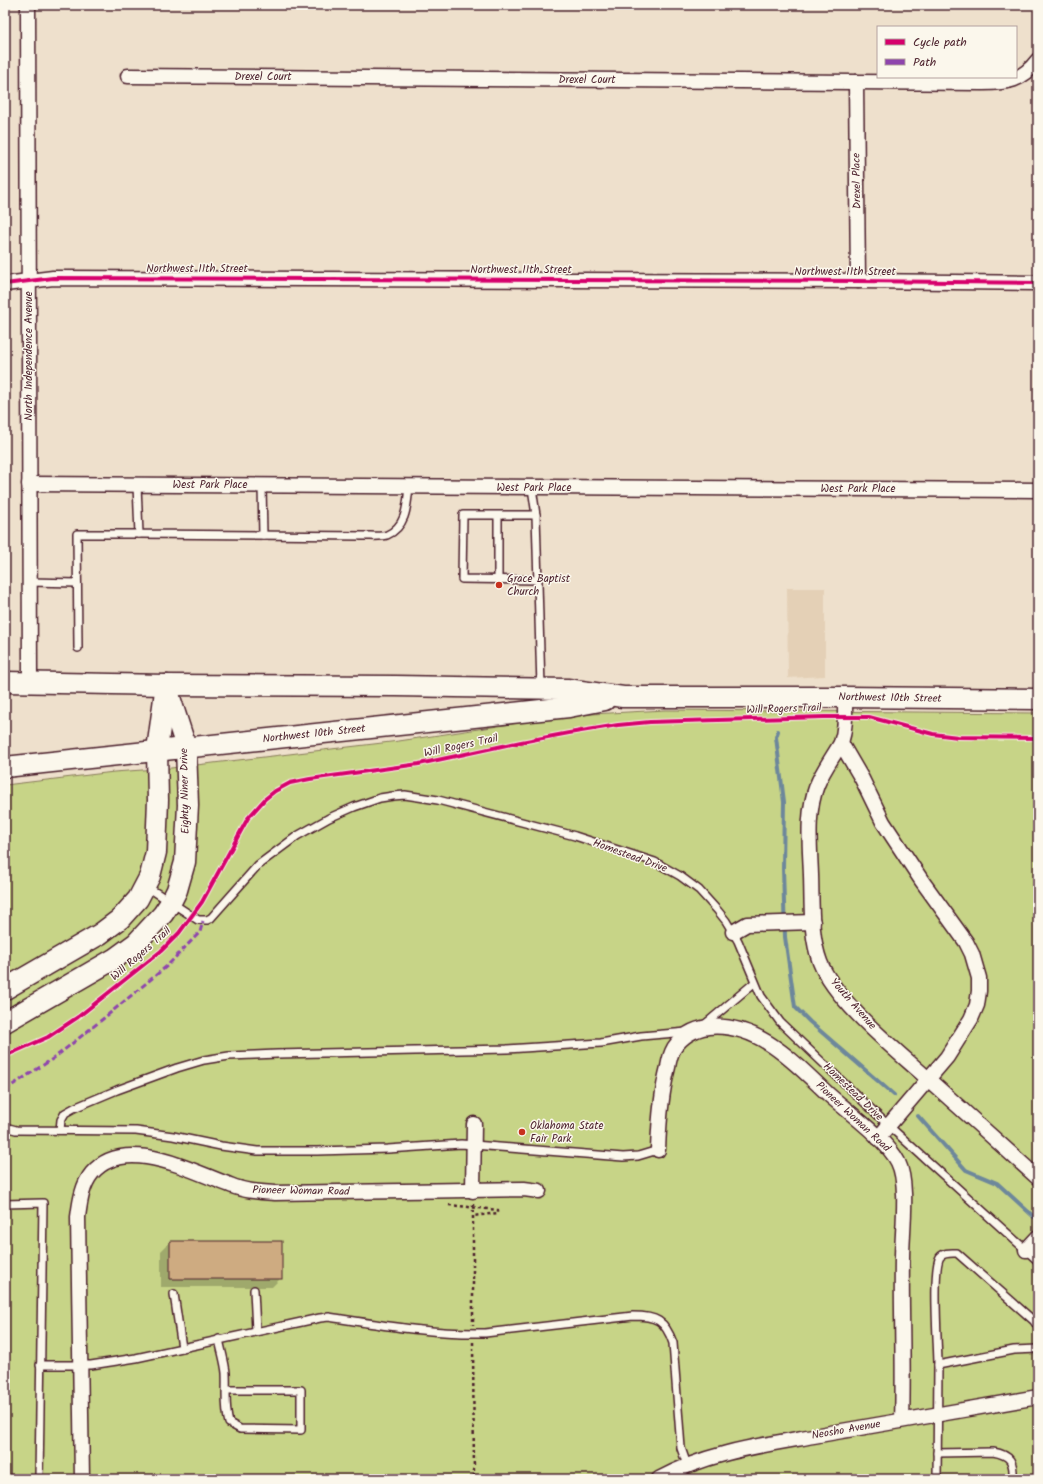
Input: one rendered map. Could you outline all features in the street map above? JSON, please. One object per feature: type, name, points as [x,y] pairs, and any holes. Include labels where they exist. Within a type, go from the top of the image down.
[{"type":"main road","name":"Northwest 10th Street","points":[[5,682],[567,689],[623,697],[1038,699]]},
{"type":"main road","name":"Eighty Niner Drive","points":[[5,1022],[114,959],[136,943],[150,929],[171,902],[177,890],[185,862],[188,805],[186,747],[166,685]]},
{"type":"main road","points":[[5,989],[100,934],[120,919],[138,900],[150,876],[156,852],[158,800],[157,750],[166,685]]},
{"type":"main road","name":"Northwest 10th Street","points":[[5,767],[569,707],[623,697]]},
{"type":"street","name":"North Independence Avenue","points":[[28,5],[30,683]]},
{"type":"street","name":"Drexel Court","points":[[128,76],[999,83],[1018,78],[1026,73],[1038,60]]},
{"type":"street","name":"Drexel Place","points":[[856,82],[858,280]]},
{"type":"street","name":"Northwest 11th Street","points":[[5,284],[53,278],[858,280],[1038,283]]},
{"type":"street","name":"West Park Place","points":[[29,484],[1038,490]]},
{"type":"street","name":"Youth Avenue","points":[[845,697],[845,728],[841,743],[818,784],[810,813],[813,922],[820,962],[836,989],[889,1044],[1038,1178]]},
{"type":"street","points":[[841,743],[862,779],[884,822],[922,881],[966,942],[977,966],[979,978],[977,1005],[971,1019],[947,1057],[929,1080],[878,1138]]},
{"type":"street","points":[[733,932],[743,925],[813,922]]},
{"type":"street","name":"Pioneer Woman Road","points":[[695,1030],[720,1026],[730,1027],[747,1032],[772,1045],[806,1073],[878,1138],[898,1161],[904,1187],[902,1258],[902,1420]]},
{"type":"street","points":[[658,1150],[662,1094],[673,1049],[683,1038],[695,1030]]},
{"type":"street","points":[[473,1191],[474,1124]]},
{"type":"street","name":"Pioneer Woman Road","points":[[82,1479],[78,1238],[80,1202],[92,1174],[99,1167],[108,1162],[126,1157],[149,1158],[188,1168],[230,1186],[257,1192],[473,1191],[524,1189],[539,1192]]},
{"type":"street","points":[[1026,1250],[1038,1237]]},
{"type":"street","name":"Neosho Avenue","points":[[659,1479],[687,1465],[722,1454],[902,1420],[1038,1397]]},
{"type":"lane","points":[[137,485],[138,534]]},
{"type":"lane","points":[[262,486],[263,535]]},
{"type":"lane","points":[[78,648],[77,534],[387,535],[403,520],[407,507],[409,486]]},
{"type":"lane","points":[[532,488],[536,515],[541,689]]},
{"type":"lane","points":[[536,515],[463,515],[462,579],[538,580]]},
{"type":"lane","points":[[498,516],[498,580]]},
{"type":"lane","points":[[30,582],[77,583]]},
{"type":"lane","name":"Homestead Drive","points":[[145,886],[198,920],[207,920],[219,909],[258,865],[297,836],[329,818],[362,804],[380,798],[405,795],[438,800],[575,836],[654,862],[680,876],[699,890],[718,911],[733,932],[754,983],[761,996],[780,1022],[889,1126],[1038,1261]]},
{"type":"lane","points":[[60,1130],[61,1120],[66,1113],[74,1108],[117,1090],[177,1068],[204,1060],[229,1056],[277,1054],[514,1049],[594,1044],[641,1036],[695,1030],[754,983]]},
{"type":"lane","points":[[5,1127],[16,1130],[136,1131],[257,1151],[388,1149],[473,1144],[528,1150],[623,1156],[638,1156],[658,1150]]},
{"type":"lane","points":[[5,1204],[43,1203],[39,1479]]},
{"type":"lane","points":[[937,1479],[938,1364],[936,1266],[940,1256],[947,1253],[957,1253],[1038,1326]]},
{"type":"lane","points":[[254,1290],[256,1331]]},
{"type":"lane","points":[[174,1294],[182,1348]]},
{"type":"lane","points":[[40,1364],[80,1365],[102,1363],[155,1354],[312,1319],[329,1318],[432,1331],[473,1334],[633,1316],[646,1316],[656,1318],[663,1323],[669,1331],[673,1343],[681,1448],[687,1465]]},
{"type":"lane","points":[[219,1339],[226,1372],[226,1390],[226,1411],[229,1423],[240,1429],[301,1430],[301,1390],[226,1390]]},
{"type":"lane","points":[[938,1364],[1014,1350],[1038,1348]]},
{"type":"lane","points":[[937,1453],[1001,1453],[1008,1456],[1011,1460],[1013,1479]]},
{"type":"path","points":[[446,1201],[446,1205],[473,1206],[498,1210],[498,1213],[473,1216]]},
{"type":"path","points":[[473,1206],[474,1479]]},
{"type":"shaded area","points":[[787,588],[825,588],[825,676],[788,678]]},
{"type":"green space","name":"Oklahoma State Fair Park","points":[[665,710],[1038,713],[1038,1479],[5,1479],[5,785],[114,772],[171,768],[399,741],[558,717]]},
{"type":"building","points":[[170,1241],[282,1241],[282,1279],[170,1279]]},
{"type":"waterway","points":[[778,731],[776,737],[784,802],[783,868],[785,937],[795,1007],[810,1022],[894,1095]]},
{"type":"waterway","points":[[918,1116],[966,1170],[997,1183],[1034,1217]]},
{"type":"marked path","points":[[5,1090],[54,1058],[167,966],[200,932],[203,921]]},
{"type":"cycle path","points":[[5,284],[53,278],[1038,283]]},
{"type":"cycle path","name":"Will Rogers Trail","points":[[5,1056],[48,1037],[78,1017],[161,951],[179,933],[202,902],[248,818],[265,799],[275,791],[290,783],[419,764],[569,733],[618,725],[650,722],[869,717],[933,734],[958,737],[1038,738]]},
{"type":"place","name":"Grace Baptist Church","points":[[499,585]]},
{"type":"place","name":"Oklahoma State Fair Park","points":[[522,1132]]}]
